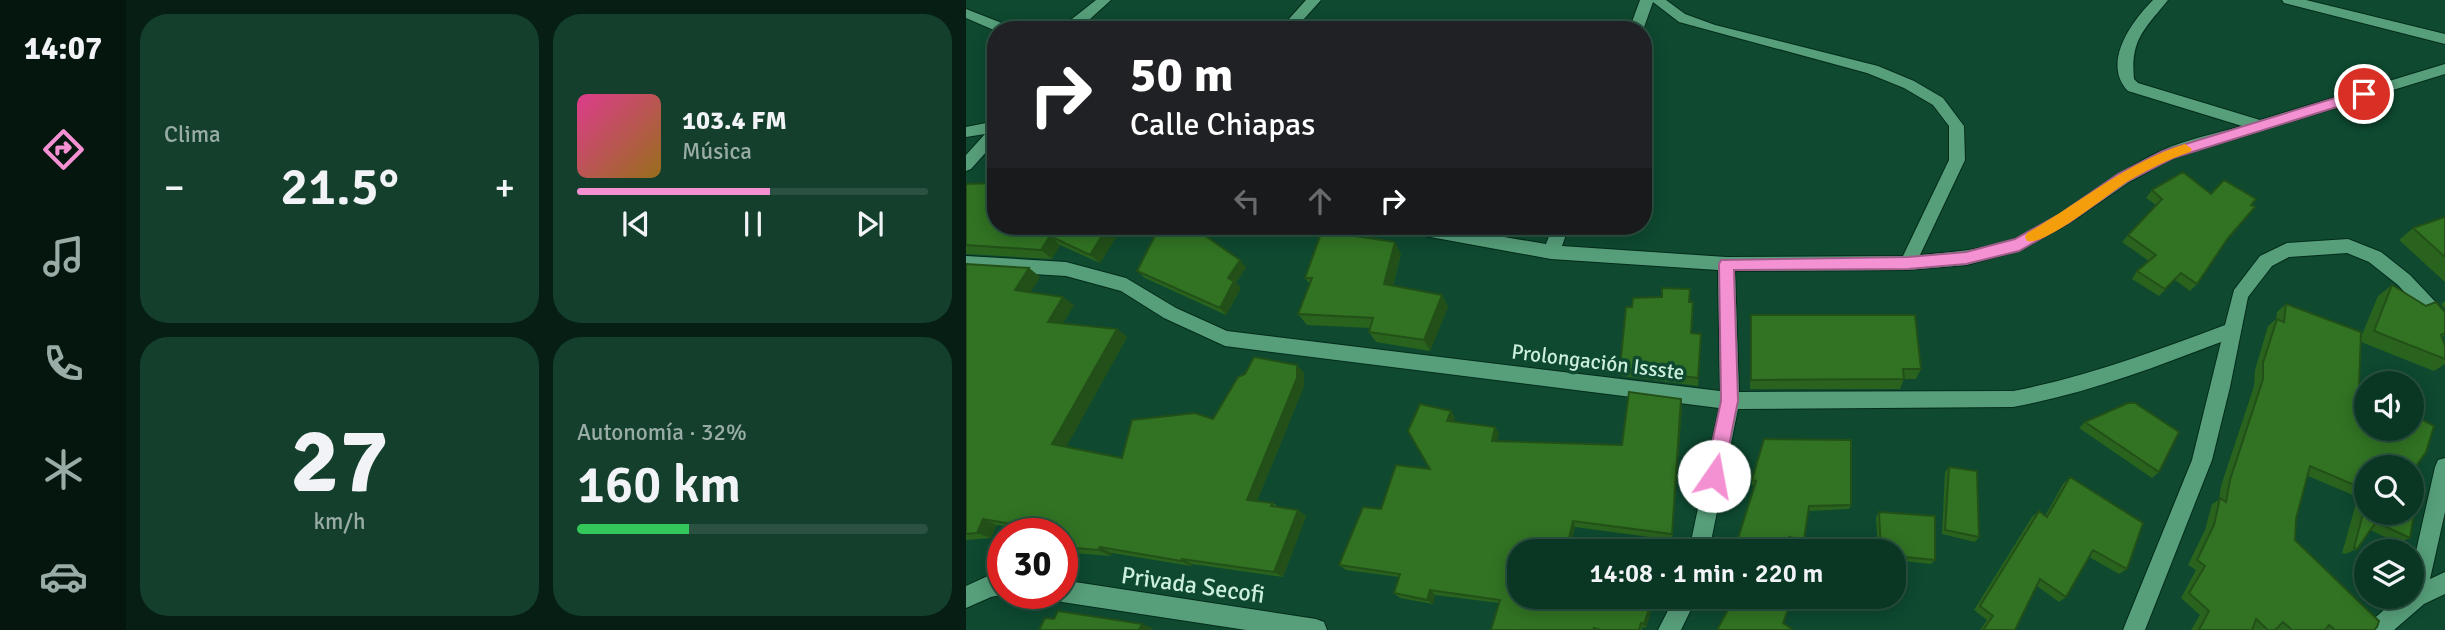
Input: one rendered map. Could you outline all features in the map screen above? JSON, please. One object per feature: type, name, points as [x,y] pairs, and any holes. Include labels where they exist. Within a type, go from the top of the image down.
[{"type":"street","points":[[1078,21],[1104,0]]},
{"type":"street","points":[[1294,21],[1314,0]]},
{"type":"street","points":[[1639,21],[1647,0]]},
{"type":"street","points":[[1658,0],[1681,18],[1723,32],[1796,46],[1873,70],[1917,88],[1941,105],[1955,122],[1959,141],[1957,160],[1908,263]]},
{"type":"street","points":[[2161,0],[2130,35],[2127,44],[2127,81],[2133,87],[2257,125]]},
{"type":"street","points":[[2289,0],[2445,39]]},
{"type":"street","points":[[966,13],[987,22]]},
{"type":"street","points":[[1454,235],[1551,252],[1726,264],[1908,263],[1966,258],[2019,244],[2065,218],[2123,178],[2168,154],[2445,69]]},
{"type":"street","points":[[966,132],[987,130]]},
{"type":"street","points":[[966,165],[987,140]]},
{"type":"street","points":[[1551,252],[1558,235]]},
{"type":"street","points":[[2134,630],[2202,460],[2221,387],[2240,295],[2266,261],[2287,250],[2348,246],[2375,257],[2404,279],[2445,324]]},
{"type":"street","name":"Prolongación Issste","points":[[966,263],[1066,269],[1126,285],[1170,313],[1225,338],[1730,401],[2013,399],[2050,392],[2133,369],[2231,330]]},
{"type":"street","points":[[1701,539],[1730,401],[1726,264]]},
{"type":"street","points":[[2424,564],[2445,467]]},
{"type":"street","points":[[2424,593],[2445,583]]},
{"type":"street","points":[[966,597],[987,587]]},
{"type":"street","name":"Privada Secofi","points":[[1078,593],[1316,630]]},
{"type":"street","points":[[1669,630],[1680,609]]},
{"type":"street","points":[[2378,630],[2402,609]]},
{"type":"building","points":[[2183,172],[2211,194],[2224,180],[2256,199],[2251,205],[2255,207],[2228,238],[2197,284],[2181,273],[2165,289],[2137,271],[2156,255],[2128,235],[2162,199],[2152,190]]},
{"type":"building","points":[[987,183],[987,235],[1102,235],[1090,255],[1050,236],[1041,250],[966,245],[966,184]]},
{"type":"building","points":[[2445,217],[2445,257],[2413,228]]},
{"type":"building","points":[[1155,235],[1204,235],[1240,260],[1228,278],[1234,281],[1220,308],[1137,271]]},
{"type":"building","points":[[1321,235],[1349,235],[1395,242],[1384,284],[1442,295],[1424,340],[1369,332],[1373,318],[1298,314],[1312,278],[1305,278]]},
{"type":"building","points":[[966,264],[1029,268],[1015,290],[1063,297],[1048,322],[1117,329],[1052,444],[1122,458],[1132,420],[1195,413],[1213,419],[1238,377],[1245,374],[1254,357],[1297,365],[1297,378],[1247,500],[1298,510],[1274,572],[1182,559],[1181,561],[1100,547],[1098,550],[1078,548],[1078,518],[987,518],[983,519],[977,533],[966,534]]},
{"type":"building","points":[[2392,285],[2426,306],[2436,302],[2445,312],[2445,333],[2441,335],[2445,346],[2445,359],[2374,331]]},
{"type":"building","points":[[1662,288],[1690,289],[1689,302],[1693,302],[1691,333],[1701,334],[1698,378],[1620,368],[1626,307],[1632,307],[1633,298],[1662,297]]},
{"type":"building","points":[[2286,304],[2361,332],[2360,371],[2354,371],[2354,441],[2424,441],[2424,421],[2434,426],[2424,455],[2354,455],[2354,485],[2310,466],[2296,519],[2295,540],[2354,597],[2354,609],[2367,609],[2379,621],[2374,630],[2335,630],[2329,625],[2325,630],[2292,630],[2283,622],[2275,630],[2268,630],[2256,619],[2252,630],[2199,630],[2209,611],[2189,593],[2205,566],[2197,560],[2214,525],[2220,498],[2226,502],[2230,480],[2263,379],[2263,363],[2277,319],[2284,322]]},
{"type":"building","points":[[1751,315],[1915,315],[1921,369],[1903,369],[1904,379],[1751,380]]},
{"type":"building","points":[[1629,392],[1681,399],[1672,534],[1573,521],[1569,539],[1507,539],[1507,609],[1649,609],[1639,630],[1491,630],[1500,600],[1430,590],[1427,600],[1394,593],[1400,574],[1339,565],[1363,507],[1381,509],[1396,465],[1430,469],[1408,431],[1420,404],[1451,411],[1447,421],[1495,427],[1492,441],[1622,445]]},
{"type":"building","points":[[2128,403],[2135,403],[2179,432],[2159,472],[2085,422]]},
{"type":"building","points":[[1764,439],[1851,440],[1851,505],[1809,506],[1804,539],[1738,539],[1756,481],[1752,480]]},
{"type":"building","points":[[1949,467],[1977,471],[1979,537],[1945,530]]},
{"type":"building","points":[[2070,477],[2143,523],[2127,569],[2093,550],[2066,597],[2040,579],[2015,630],[1983,630],[1993,616],[1980,606],[2039,511],[2047,517]]},
{"type":"building","points":[[1879,512],[1935,516],[1935,560],[1906,557],[1906,539],[1880,539]]},
{"type":"building","points":[[2360,525],[2374,525],[2364,539],[2356,539]]},
{"type":"building","points":[[2382,525],[2412,525],[2410,538]]},
{"type":"building","points":[[1728,609],[1788,609],[1783,623],[1792,629],[1792,630],[1717,630]]},
{"type":"building","points":[[1058,611],[1142,624],[1139,630],[1039,630],[1045,618],[1054,619]]},
{"type":"slow traffic","points":[[2032,237],[2123,178],[2168,154],[2185,149]]},
{"type":"route","points":[[1714,476],[1730,401],[1726,264],[1908,263],[1966,258],[2019,244],[2065,218],[2123,178],[2168,154],[2364,94]]}]
